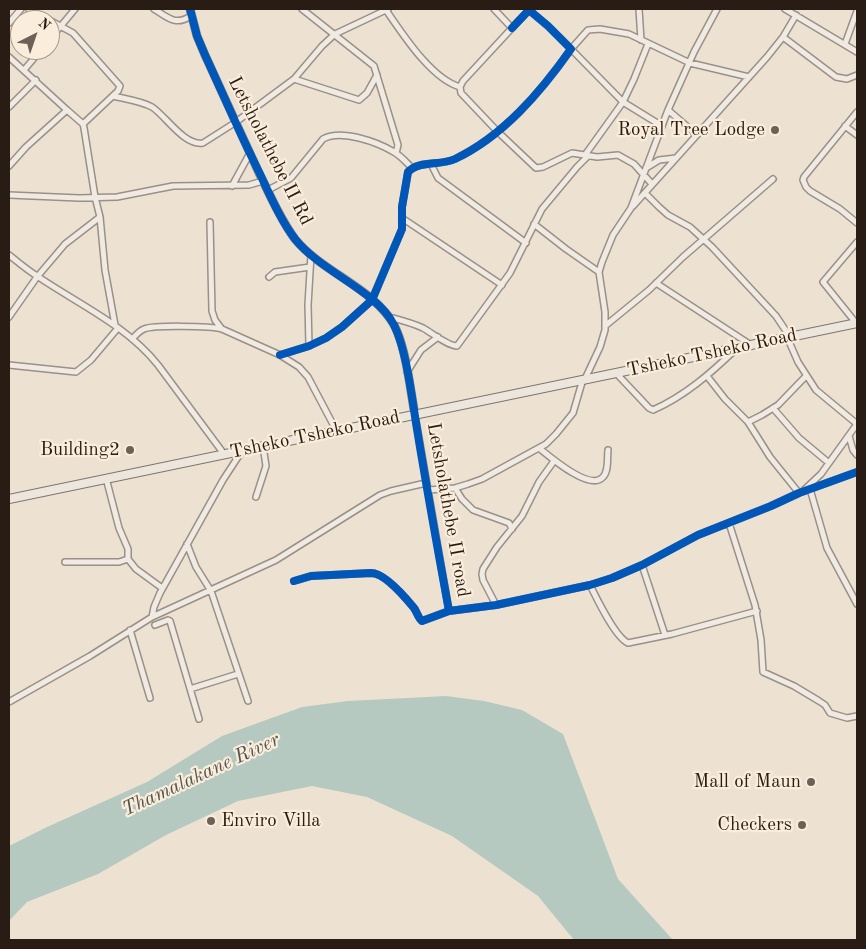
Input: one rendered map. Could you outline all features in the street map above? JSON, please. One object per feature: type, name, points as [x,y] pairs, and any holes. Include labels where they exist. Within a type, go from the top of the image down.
[{"type":"highway","name":"Tsheko Tsheko Road","points":[[9,499],[857,323]]},
{"type":"street","points":[[9,23],[21,9]]},
{"type":"street","points":[[29,9],[77,37],[120,86],[120,90],[83,124]]},
{"type":"street","points":[[61,26],[75,9]]},
{"type":"street","points":[[154,9],[176,22],[191,16]]},
{"type":"street","name":"Letsholathebe II Rd","points":[[190,9],[205,56],[263,181],[288,229],[311,255],[372,300],[393,324],[402,345],[414,415]]},
{"type":"street","points":[[302,9],[372,64],[398,145],[396,153]]},
{"type":"street","points":[[113,96],[153,108],[172,127],[199,144],[214,138],[294,79],[322,46],[335,34],[387,9],[421,58],[450,83],[460,87]]},
{"type":"street","points":[[494,9],[512,28]]},
{"type":"street","points":[[652,184],[644,171],[622,156],[597,158],[572,153],[543,168],[536,168],[497,132],[461,93],[460,87],[463,81],[529,9],[623,102],[662,126]]},
{"type":"street","points":[[639,9],[641,40]]},
{"type":"street","points":[[632,208],[668,110],[717,9]]},
{"type":"street","points":[[785,9],[857,52]]},
{"type":"street","points":[[845,44],[857,11]]},
{"type":"street","points":[[428,490],[455,488],[482,479],[539,448],[551,439],[568,421],[576,406],[584,379],[600,347],[605,326],[605,312],[599,272],[613,235],[652,184],[783,37],[796,15]]},
{"type":"street","points":[[280,354],[309,346],[336,332],[372,300],[400,234],[408,172],[412,168],[442,164],[454,159],[497,132],[522,110],[585,32],[592,29],[629,34],[690,63],[749,77]]},
{"type":"street","points":[[783,37],[836,77],[846,79],[857,75]]},
{"type":"street","points":[[388,317],[415,325],[451,346],[457,346],[510,273],[542,209],[587,156],[623,102],[648,44]]},
{"type":"street","points":[[9,57],[83,124],[100,217],[105,270],[116,326],[91,360],[76,372],[9,365]]},
{"type":"street","points":[[24,70],[32,60]]},
{"type":"street","points":[[294,79],[359,100],[367,93],[377,75]]},
{"type":"street","points":[[9,107],[36,80]]},
{"type":"street","points":[[9,166],[26,147],[67,110]]},
{"type":"street","points":[[668,110],[697,134]]},
{"type":"street","points":[[857,112],[804,176],[803,180],[810,191],[840,209],[857,223]]},
{"type":"street","points":[[845,126],[857,135]]},
{"type":"street","points":[[268,190],[291,178],[324,139],[329,136],[358,137],[379,144],[396,153],[412,168]]},
{"type":"street","points":[[232,186],[250,153]]},
{"type":"street","points":[[644,171],[659,160],[676,158]]},
{"type":"street","points":[[431,164],[438,178],[526,243]]},
{"type":"street","points":[[605,326],[773,179]]},
{"type":"street","points":[[9,195],[122,196],[173,186],[232,186],[263,181]]},
{"type":"street","points":[[645,193],[668,214],[690,227],[704,239],[776,316],[789,337],[806,376],[822,396],[857,424],[814,481],[800,493]]},
{"type":"street","points":[[10,315],[37,276],[64,244],[100,217]]},
{"type":"street","points":[[402,218],[502,284]]},
{"type":"street","points":[[210,222],[212,311],[215,320],[222,329]]},
{"type":"street","points":[[534,224],[599,272]]},
{"type":"street","points":[[857,242],[823,282],[857,323]]},
{"type":"street","points":[[309,346],[308,305],[311,255]]},
{"type":"street","points":[[9,256],[116,326],[132,339],[153,359],[224,454]]},
{"type":"street","points":[[269,276],[275,272],[310,266]]},
{"type":"street","points":[[656,283],[751,345]]},
{"type":"street","points":[[132,339],[142,330],[152,328],[212,327],[222,329],[280,354],[299,366],[308,377],[336,430]]},
{"type":"street","points":[[407,372],[422,350],[438,337]]},
{"type":"street","points":[[616,373],[651,410],[682,394],[707,376],[738,347]]},
{"type":"street","points":[[707,376],[725,399],[748,422],[770,457],[800,493]]},
{"type":"street","points":[[748,422],[782,401],[806,376]]},
{"type":"street","points":[[773,408],[799,438],[829,462]]},
{"type":"street","name":"Letsholathebe II road","points":[[414,415],[448,612]]},
{"type":"street","points":[[849,436],[857,456]]},
{"type":"street","points":[[256,498],[266,466],[263,446]]},
{"type":"street","points":[[539,448],[566,470],[588,479],[599,480],[605,474],[608,450]]},
{"type":"street","points":[[152,618],[156,601],[162,588],[234,462],[246,450]]},
{"type":"street","points":[[496,605],[482,574],[491,555],[522,516],[539,482],[554,460]]},
{"type":"street","points":[[294,581],[310,576],[375,573],[383,576],[415,609],[421,621],[448,612],[496,605],[590,585],[612,578],[642,565],[698,535],[810,489],[857,472]]},
{"type":"street","points":[[106,478],[119,528],[128,549],[128,559],[136,569],[162,588]]},
{"type":"street","points":[[9,702],[152,618],[276,560],[380,495],[426,483]]},
{"type":"street","points":[[455,488],[462,499],[473,510],[510,524],[512,529]]},
{"type":"street","points":[[810,489],[827,548],[857,604]]},
{"type":"street","points":[[729,523],[757,611],[763,672],[794,686],[819,701],[825,705],[830,713],[847,718],[857,716]]},
{"type":"street","points":[[187,544],[196,566],[211,590],[248,701]]},
{"type":"street","points":[[65,562],[119,562],[128,559]]},
{"type":"street","points":[[642,565],[665,636]]},
{"type":"street","points":[[590,585],[605,615],[626,642],[631,643],[665,636],[757,611]]},
{"type":"street","points":[[155,625],[170,621],[199,719]]},
{"type":"street","points":[[130,630],[150,698]]},
{"type":"street","points":[[190,688],[238,674]]},
{"type":"water","name":"Thamalakane River","points":[[446,696],[484,701],[522,710],[563,734],[618,879],[673,940],[574,940],[538,896],[452,836],[367,797],[312,786],[238,801],[166,835],[98,874],[27,902],[9,921],[9,846],[147,782],[222,736],[302,707],[348,701]]},
{"type":"cycle path","points":[[190,9],[197,36],[245,143],[271,198],[295,239],[306,251],[375,301],[386,313],[399,336],[408,376],[449,611]]},
{"type":"cycle path","points":[[280,355],[309,346],[326,338],[342,327],[372,300],[402,229],[402,207],[408,172],[424,164],[455,159],[505,126],[547,82],[571,49],[529,10],[512,28]]},
{"type":"cycle path","points":[[294,581],[311,576],[376,574],[388,581],[400,592],[422,621],[449,611],[496,605],[590,585],[612,578],[642,565],[698,535],[799,493],[857,472]]},
{"type":"place","name":"Royal Tree Lodge","points":[[775,130]]},
{"type":"place","name":"Building2","points":[[130,450]]},
{"type":"place","name":"Mall of Maun","points":[[811,782]]},
{"type":"place","name":"Enviro Villa","points":[[211,821]]},
{"type":"place","name":"Checkers","points":[[802,825]]}]
